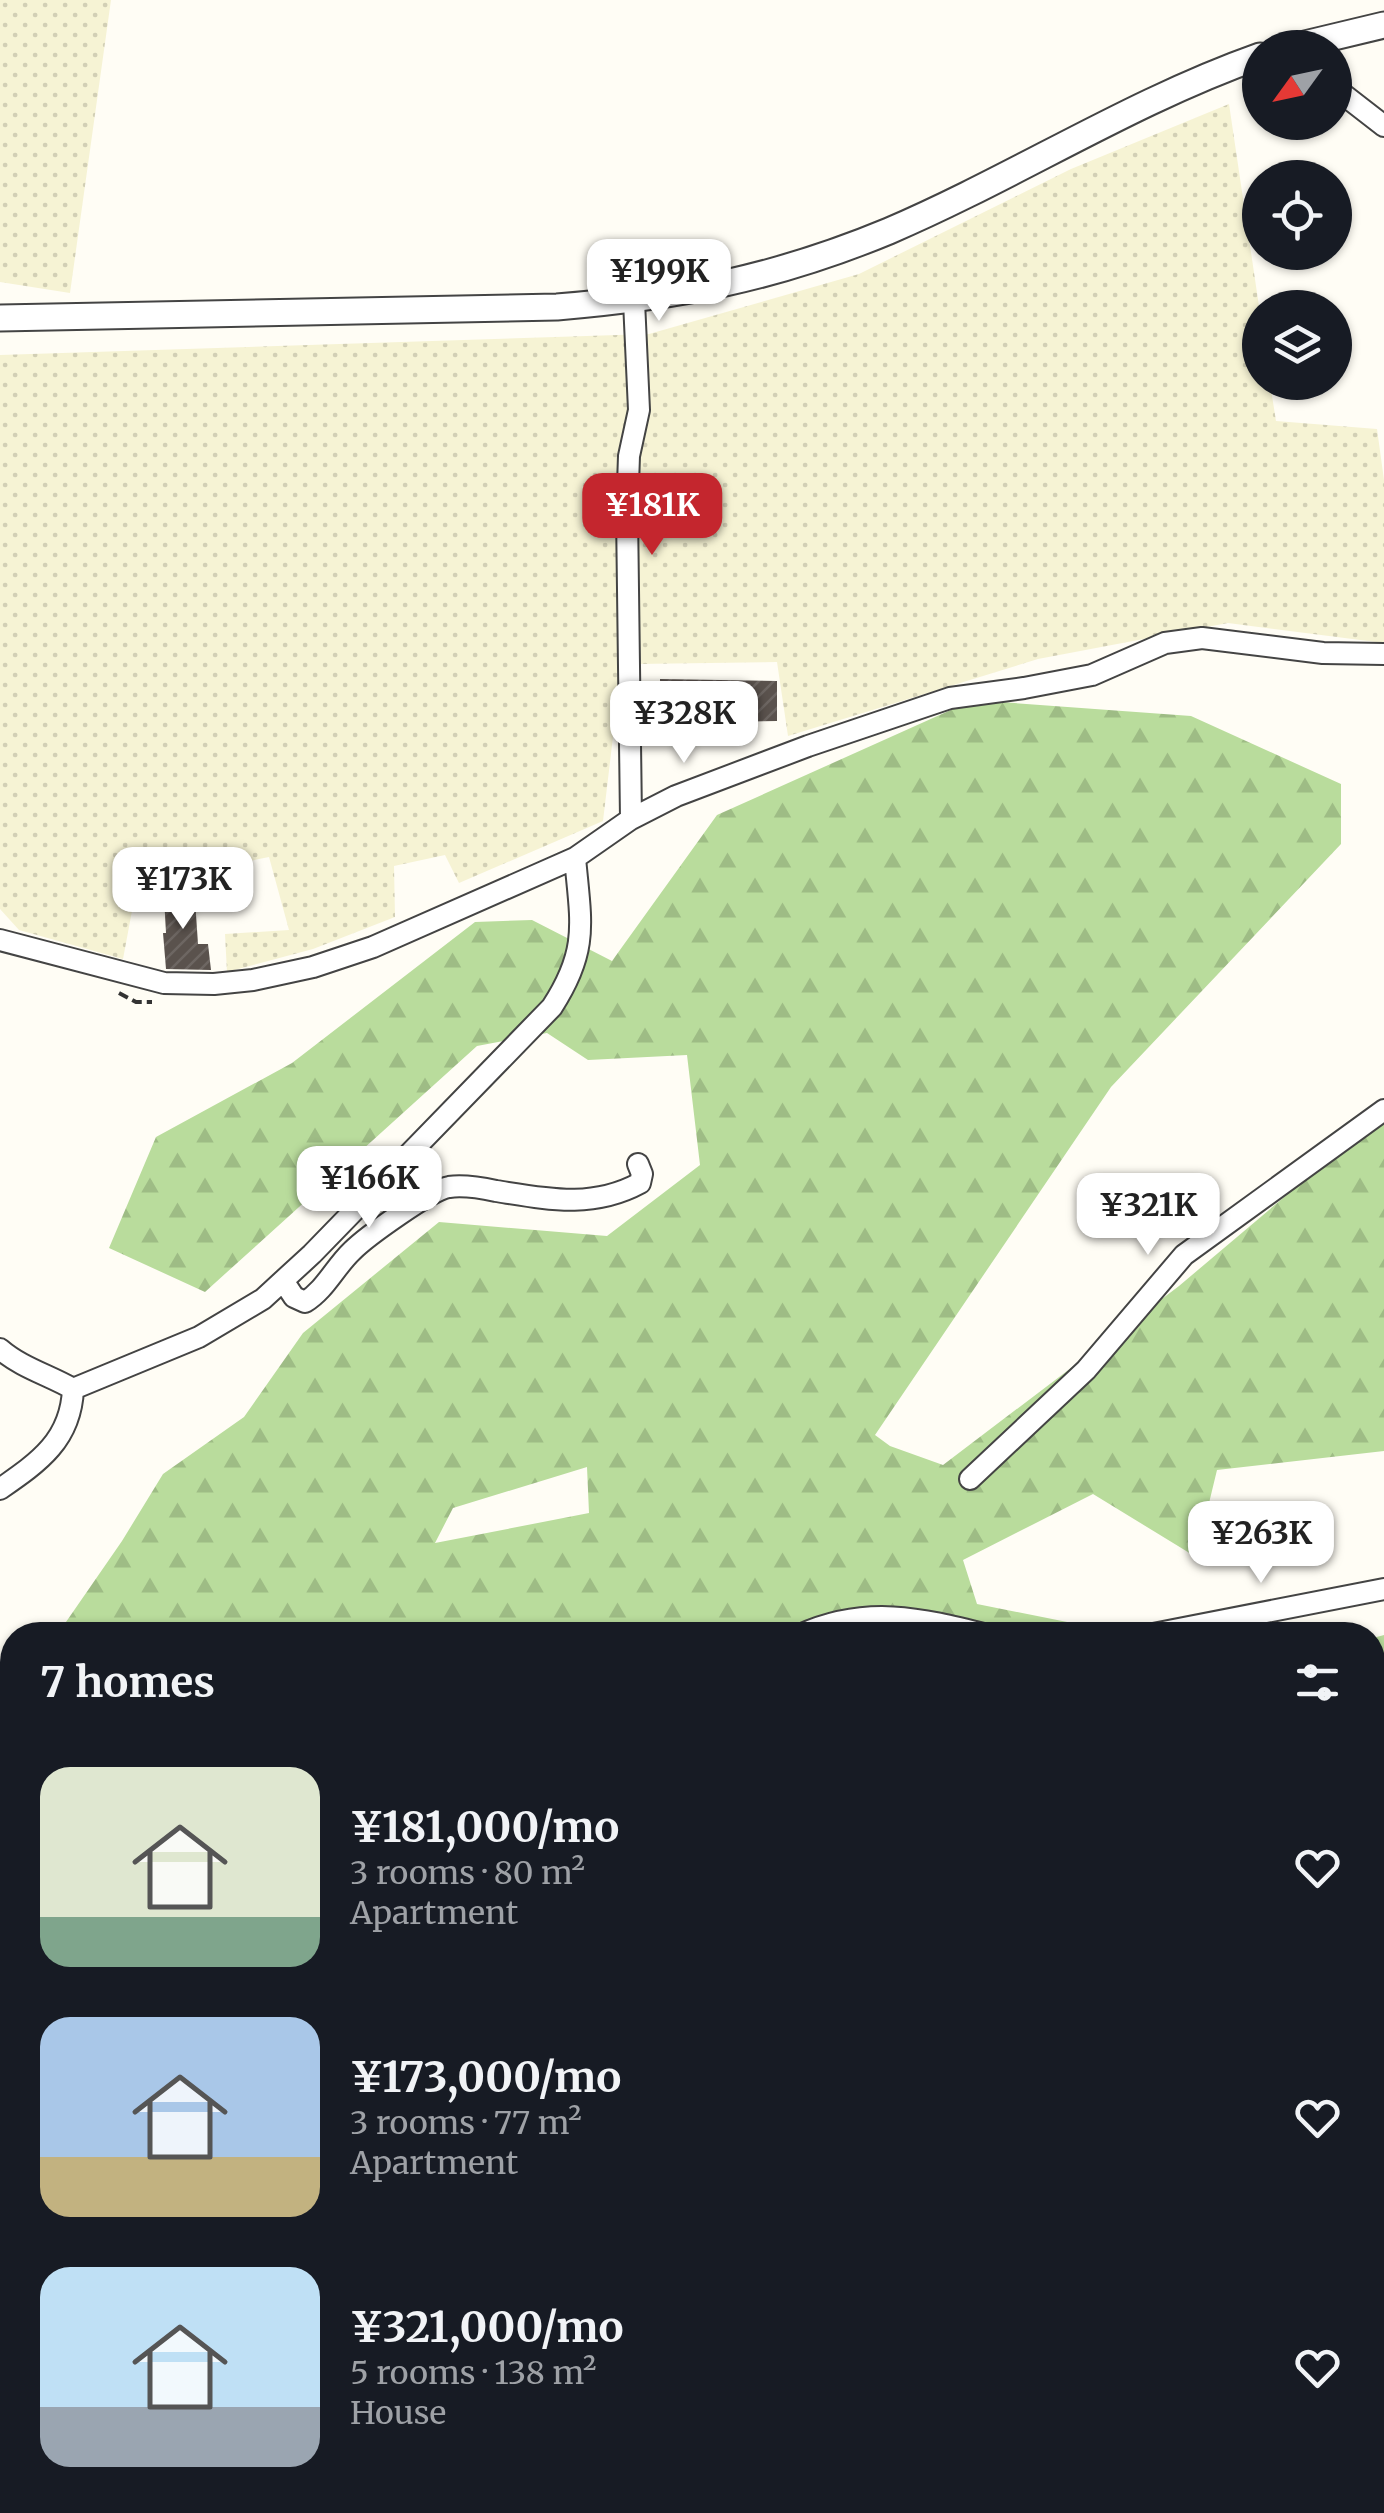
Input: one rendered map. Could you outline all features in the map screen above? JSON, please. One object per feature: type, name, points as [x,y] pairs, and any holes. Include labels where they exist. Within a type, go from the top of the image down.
[{"type":"street","points":[[1352,33],[1384,25]]},
{"type":"street","points":[[0,318],[517,308],[634,300],[734,282],[804,262],[889,230],[1161,96],[1242,63]]},
{"type":"street","points":[[1352,101],[1384,126]]},
{"type":"street","points":[[631,819],[627,513],[629,456],[639,410],[640,362],[634,300]]},
{"type":"street","points":[[0,940],[164,984],[253,980],[373,946],[575,858],[631,819],[676,796],[950,698],[1092,674],[1165,643],[1202,638],[1323,653],[1384,654]]},
{"type":"street","points":[[73,1389],[199,1338],[230,1322],[284,1282],[552,1007],[572,976],[581,942],[575,858]]},
{"type":"street","points":[[970,1479],[1086,1370],[1184,1255],[1384,1110]]},
{"type":"street","points":[[284,1282],[294,1296],[305,1302],[315,1296],[352,1250],[448,1187],[564,1202],[596,1200],[640,1183],[638,1164]]},
{"type":"street","points":[[0,1349],[17,1364],[49,1375],[73,1389]]},
{"type":"street","points":[[0,1489],[39,1462],[61,1435],[72,1412],[73,1389]]},
{"type":"street","points":[[1213,1622],[1384,1588]]},
{"type":"street","points":[[840,1622],[885,1615],[929,1622]]},
{"type":"shaded area","points":[[0,0],[111,0],[70,293],[0,282]]},
{"type":"shaded area","points":[[1229,104],[1242,192],[1242,270],[1254,270],[1257,290],[1242,290],[1242,400],[1273,400],[1276,421],[1377,429],[1384,480],[1384,643],[1228,623],[1038,659],[788,736],[777,662],[636,664],[615,720],[603,821],[459,883],[445,855],[394,866],[395,917],[313,949],[227,972],[225,934],[289,930],[269,857],[137,884],[123,959],[19,930],[0,909],[0,355],[649,334],[859,274],[1071,169]]},
{"type":"green space","points":[[973,700],[1191,716],[1341,784],[1341,844],[1111,1087],[875,1435],[890,1446],[943,1465],[1179,1286],[1366,1128],[1384,1118],[1384,1451],[1217,1470],[1196,1557],[1093,1494],[963,1560],[977,1604],[1067,1622],[66,1622],[163,1474],[244,1417],[303,1333],[439,1222],[607,1236],[700,1165],[687,1055],[588,1060],[547,1033],[477,1046],[205,1292],[109,1248],[156,1137],[292,1063],[475,922],[532,920],[612,961],[717,815]],"holes":[[[587,1467],[589,1513],[435,1543],[453,1508]]]},
{"type":"building","points":[[660,679],[777,681],[777,721],[661,723]]},
{"type":"building","points":[[194,885],[198,944],[208,944],[211,970],[166,969],[163,933],[167,887]]}]
